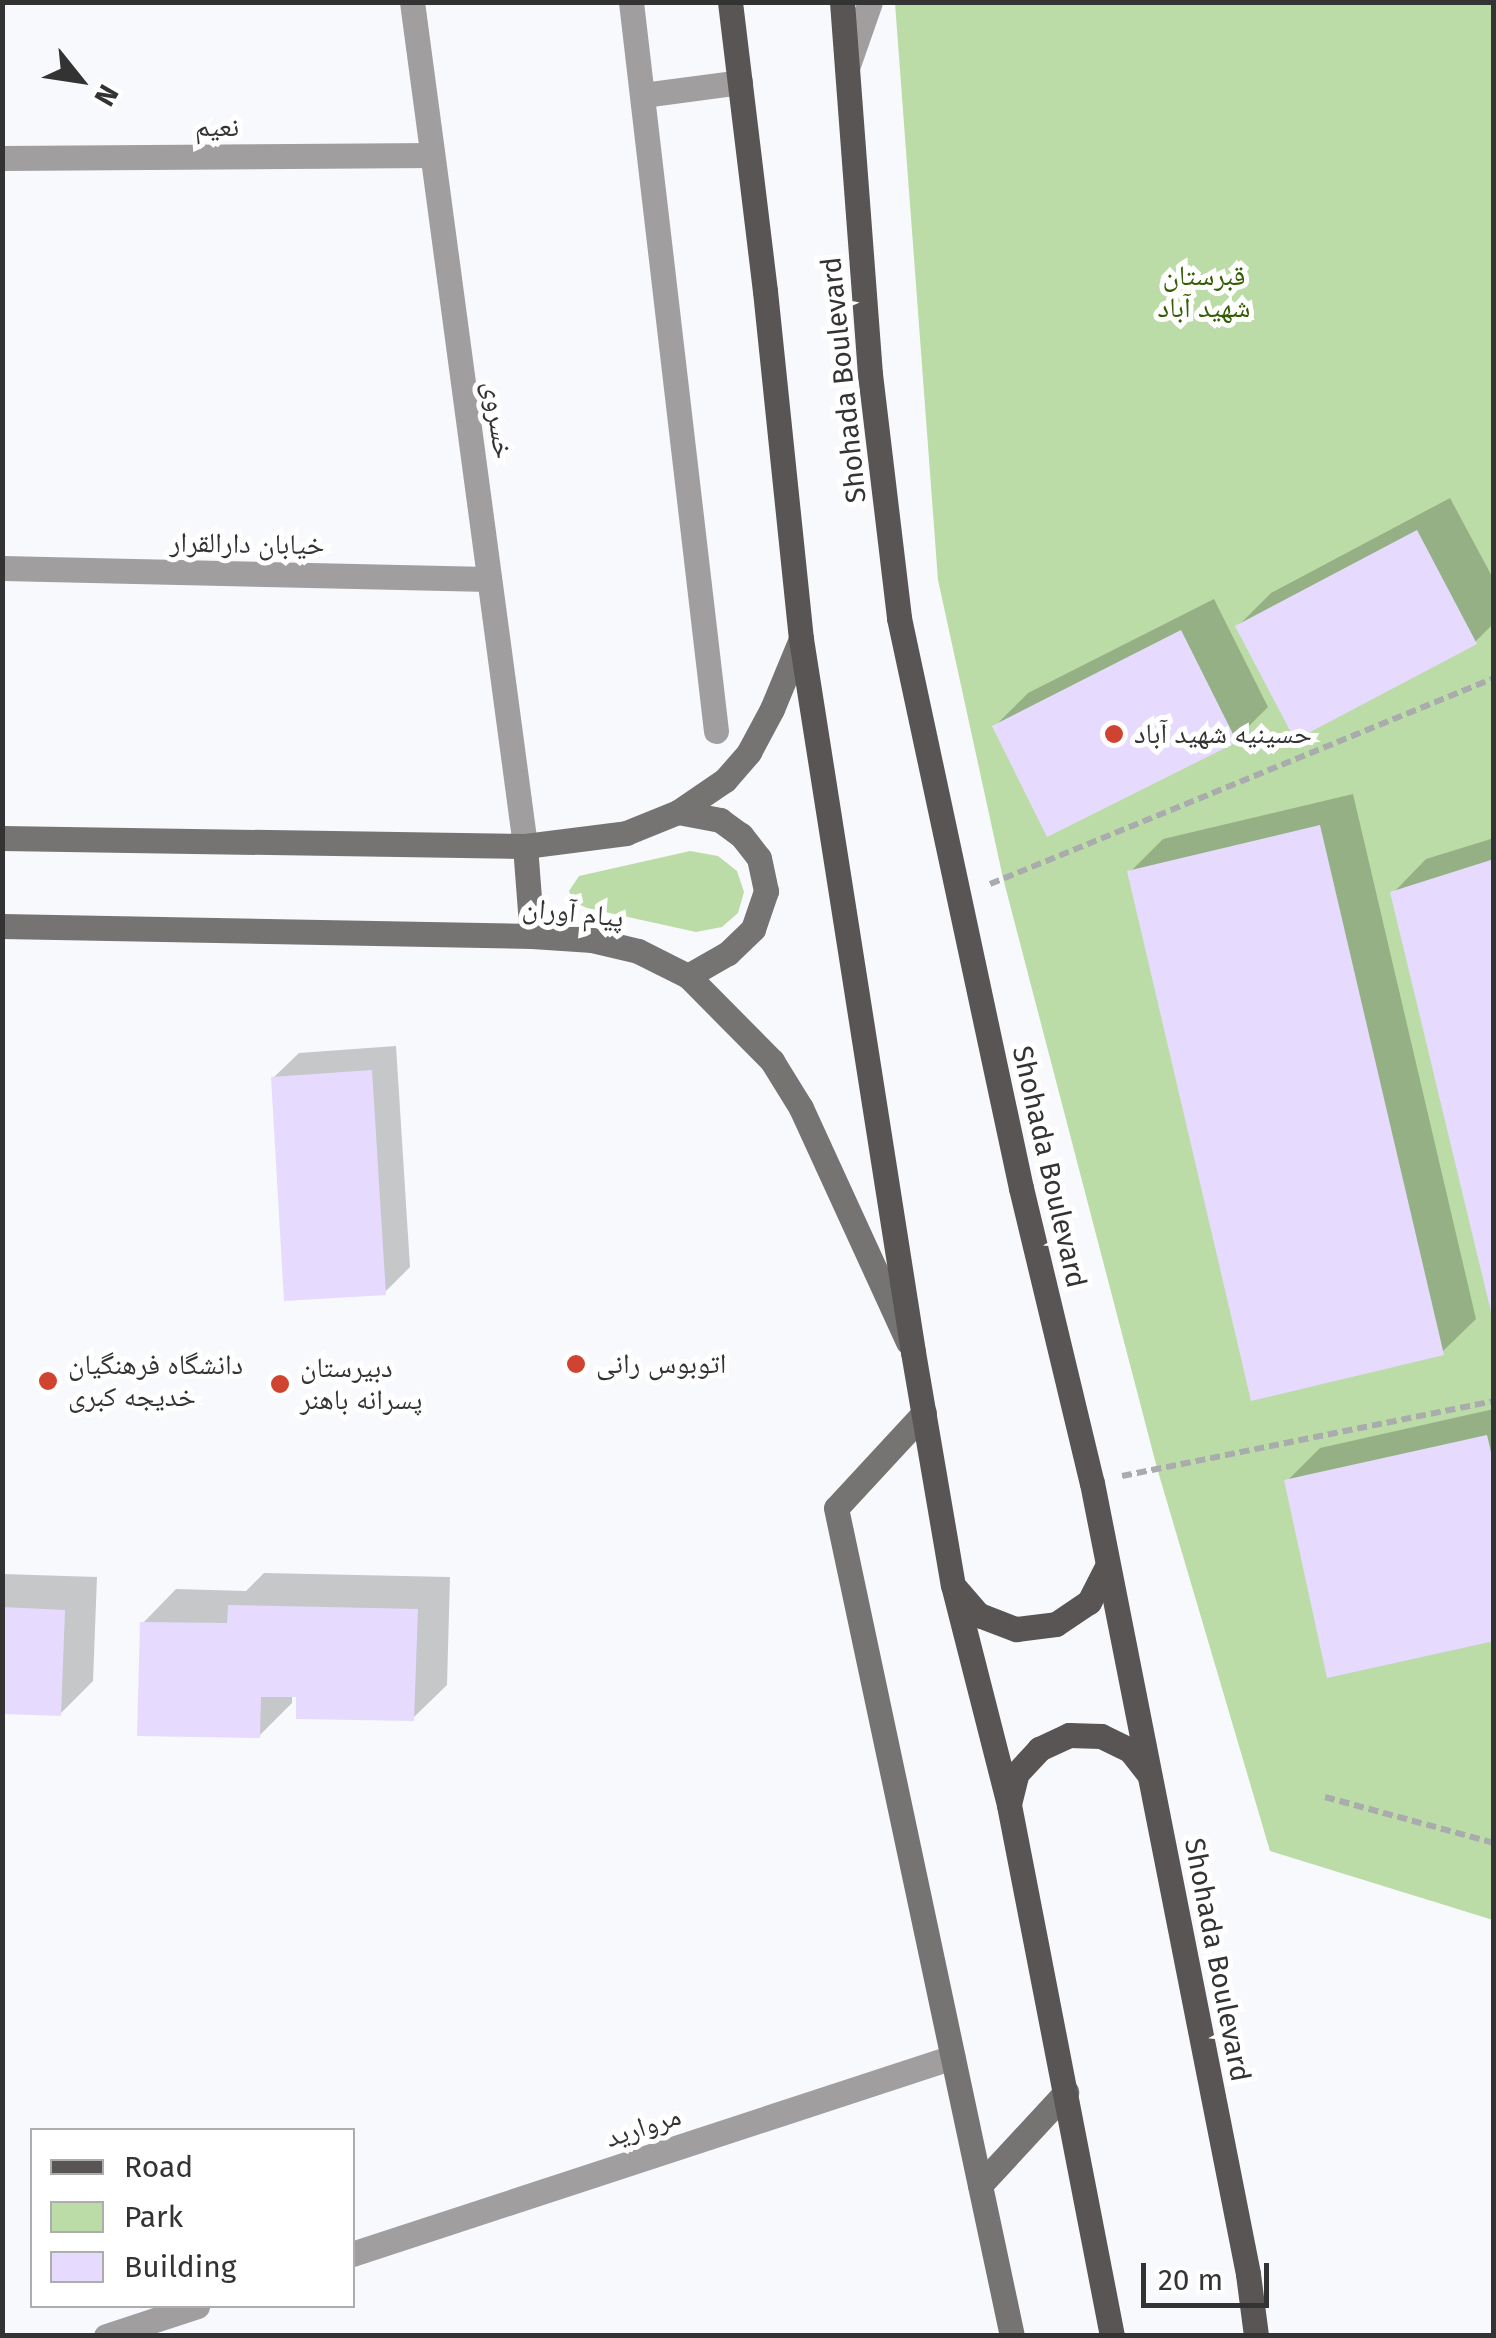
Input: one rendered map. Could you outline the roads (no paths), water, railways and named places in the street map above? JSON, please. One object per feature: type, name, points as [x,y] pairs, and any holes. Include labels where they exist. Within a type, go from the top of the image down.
[{"type":"main road","points":[[730,2],[800,639],[913,1352],[953,1585],[1009,1805],[1112,2336]]},
{"type":"main road","name":"Shohada Boulevard","points":[[842,2],[870,374],[898,618],[1107,1566],[1256,2336]]},
{"type":"main road","points":[[2,838],[525,846],[626,834],[678,812],[725,780],[749,752],[800,639]]},
{"type":"main road","points":[[678,812],[720,820],[741,835],[759,858],[766,891],[753,929],[728,953],[688,976]]},
{"type":"main road","points":[[525,846],[532,936]]},
{"type":"main road","name":"پیام آوران","points":[[2,926],[532,936],[592,940],[638,951],[688,976],[772,1061],[801,1108],[913,1352]]},
{"type":"main road","points":[[924,1414],[836,1508],[1012,2336]]},
{"type":"main road","points":[[953,1585],[979,1614],[1016,1629],[1056,1624],[1089,1602],[1107,1566]]},
{"type":"main road","points":[[1009,1805],[1018,1773],[1039,1749],[1069,1735],[1101,1736],[1130,1750],[1150,1776]]},
{"type":"main road","points":[[980,2185],[1066,2092]]},
{"type":"street","name":"خسروی","points":[[412,2],[525,846]]},
{"type":"street","points":[[631,2],[716,732]]},
{"type":"street","points":[[847,68],[870,2]]},
{"type":"street","points":[[643,95],[740,82]]},
{"type":"street","name":"نعیم","points":[[2,158],[432,155]]},
{"type":"street","name":"خیابان دارالقرار","points":[[2,568],[490,579]]},
{"type":"street","name":"مروارید","points":[[355,2253],[952,2057]]},
{"type":"street","points":[[106,2336],[191,2308]]},
{"type":"place","name":"حسینیه شهید آباد","points":[[1114,734]]},
{"type":"place","name":"اتوبوس رانی","points":[[576,1364]]},
{"type":"place","name":"دانشگاه فرهنگیان خدیجه کبری","points":[[48,1381]]},
{"type":"place","name":"دبیرستان پسرانه باهنر","points":[[280,1384]]},
{"type":"park label","name":"قبرستان شهید آباد","points":[[1204,292]]}]
